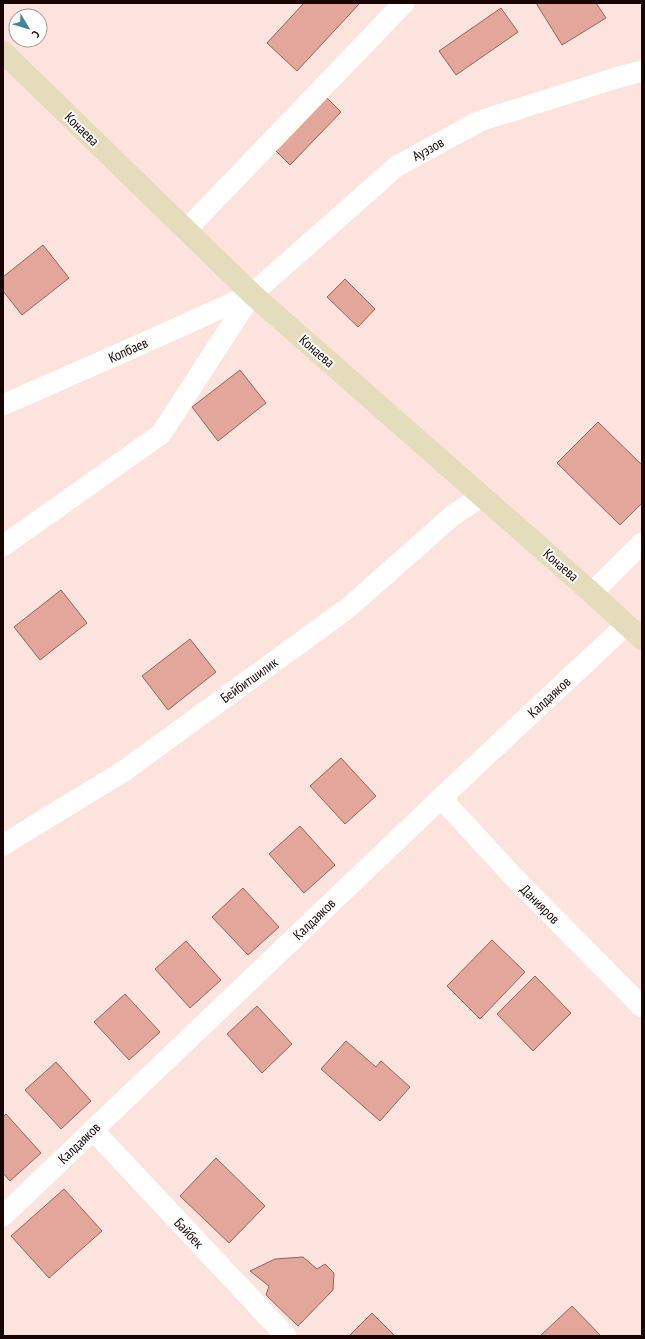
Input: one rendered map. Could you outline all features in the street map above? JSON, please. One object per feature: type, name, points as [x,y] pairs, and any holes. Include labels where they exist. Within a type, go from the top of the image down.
[{"type":"main road","name":"Конаева","points":[[3,52],[252,294],[592,593],[642,640]]},
{"type":"street","points":[[186,230],[404,3]]},
{"type":"street","name":"Ауэзов","points":[[252,294],[397,166],[480,121],[642,71]]},
{"type":"street","points":[[3,546],[161,434],[252,294]]},
{"type":"street","name":"Копбаев","points":[[3,405],[252,294]]},
{"type":"street","name":"Бейбитшилик","points":[[3,845],[124,771],[322,627],[348,608],[452,516],[482,496]]},
{"type":"street","points":[[592,593],[642,543]]},
{"type":"street","name":"Калдаяков","points":[[3,1216],[441,798],[626,625]]},
{"type":"street","name":"Данияров","points":[[441,798],[510,873],[642,1007]]},
{"type":"street","name":"Байбек","points":[[93,1130],[286,1336]]},
{"type":"building","points":[[304,3],[360,3],[297,71],[267,43]]},
{"type":"building","points":[[536,3],[596,3],[606,18],[562,45]]},
{"type":"building","points":[[501,8],[518,32],[456,75],[439,51]]},
{"type":"building","points":[[324,95],[341,112],[290,165],[273,148]]},
{"type":"building","points":[[43,245],[69,278],[22,315],[3,291],[3,277]]},
{"type":"building","points":[[345,279],[375,309],[358,327],[327,297]]},
{"type":"building","points":[[240,370],[266,403],[218,441],[192,407]]},
{"type":"building","points":[[598,422],[642,465],[642,503],[620,525],[557,463]]},
{"type":"building","points":[[61,590],[87,623],[40,660],[14,627]]},
{"type":"building","points":[[190,639],[216,672],[168,710],[142,676]]},
{"type":"building","points":[[341,758],[376,796],[345,824],[310,786]]},
{"type":"building","points":[[300,826],[335,865],[304,893],[269,854]]},
{"type":"building","points":[[243,888],[279,927],[248,955],[212,917]]},
{"type":"building","points":[[492,940],[525,972],[480,1019],[447,986]]},
{"type":"building","points":[[186,941],[221,980],[190,1008],[155,969]]},
{"type":"building","points":[[535,976],[571,1013],[533,1051],[497,1014]]},
{"type":"building","points":[[125,994],[160,1032],[129,1060],[94,1022]]},
{"type":"building","points":[[257,1006],[292,1044],[262,1073],[227,1034]]},
{"type":"building","points":[[346,1041],[376,1067],[381,1061],[410,1087],[380,1121],[321,1069]]},
{"type":"building","points":[[56,1062],[91,1101],[61,1129],[25,1090]]},
{"type":"building","points":[[6,1114],[41,1153],[10,1181],[3,1173],[3,1117]]},
{"type":"building","points":[[216,1158],[265,1206],[229,1243],[180,1196]]},
{"type":"building","points":[[64,1189],[102,1231],[49,1278],[11,1236]]},
{"type":"building","points":[[303,1257],[317,1269],[325,1264],[334,1273],[333,1290],[298,1326],[266,1295],[269,1286],[250,1271],[275,1259]]},
{"type":"building","points":[[572,1306],[601,1336],[540,1336]]},
{"type":"building","points":[[372,1313],[395,1336],[349,1336]]}]
